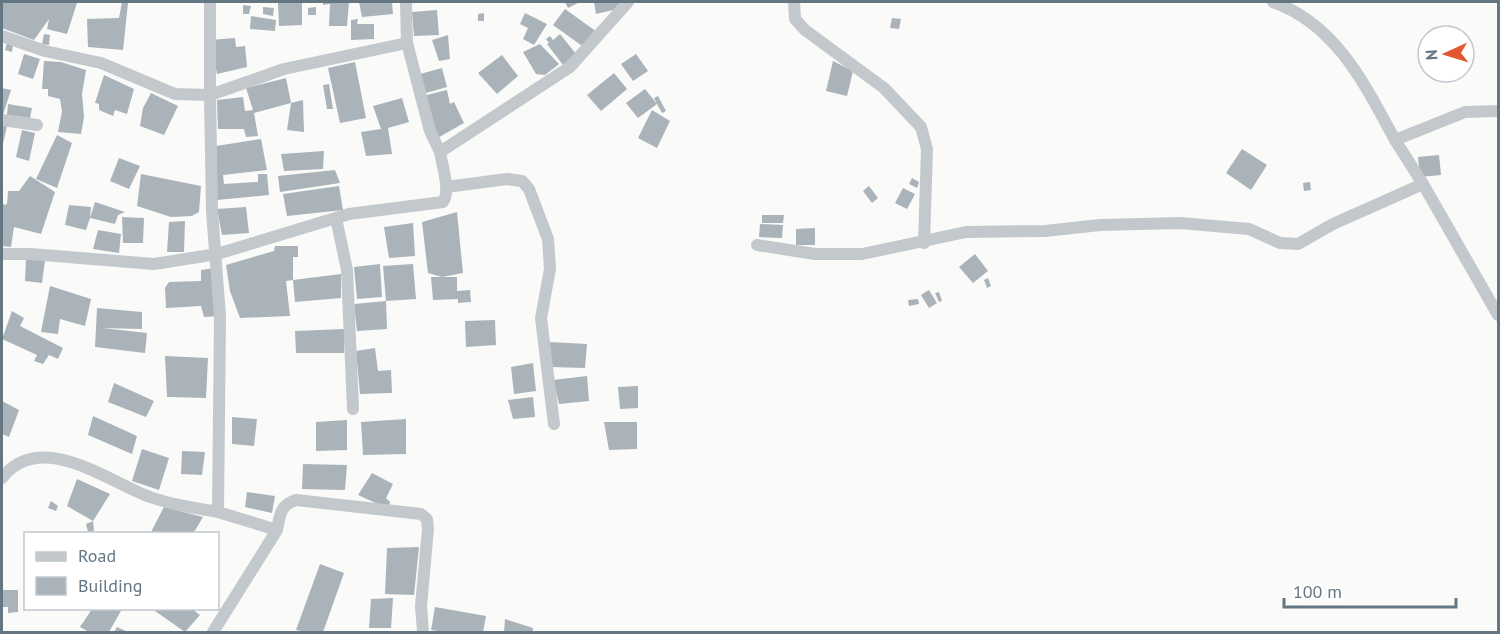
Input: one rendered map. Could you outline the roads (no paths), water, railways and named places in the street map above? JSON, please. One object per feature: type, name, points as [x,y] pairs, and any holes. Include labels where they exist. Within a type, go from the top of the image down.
[{"type":"street","points":[[210,2],[212,211],[217,254],[220,324],[218,512]]},
{"type":"street","points":[[2,254],[31,254],[154,264],[217,254],[336,218],[443,201],[446,197],[446,187],[440,153],[430,131],[407,43],[406,2]]},
{"type":"street","points":[[440,153],[570,67],[628,2]]},
{"type":"street","points":[[794,2],[795,19],[805,30],[884,88],[921,127],[927,149],[924,243]]},
{"type":"street","points":[[1273,2],[1294,9],[1317,24],[1344,54],[1423,184],[1498,315]]},
{"type":"street","points":[[2,36],[45,51],[101,63],[175,94],[210,94],[284,69],[407,43]]},
{"type":"street","points":[[1395,140],[1465,112],[1498,111]]},
{"type":"street","points":[[2,120],[38,125]]},
{"type":"street","points":[[446,187],[507,179],[522,181],[529,189],[548,239],[550,269],[542,318],[554,424]]},
{"type":"street","points":[[757,244],[815,254],[862,254],[924,243],[966,232],[1045,231],[1100,225],[1180,223],[1249,229],[1280,243],[1299,244],[1333,224],[1423,184]]},
{"type":"street","points":[[336,218],[346,270],[353,409]]},
{"type":"street","points":[[2,478],[8,469],[22,460],[46,457],[72,461],[153,498],[218,512],[277,530]]},
{"type":"street","points":[[213,633],[277,530],[281,509],[287,502],[296,500],[421,514],[428,519],[421,606],[423,633]]}]
